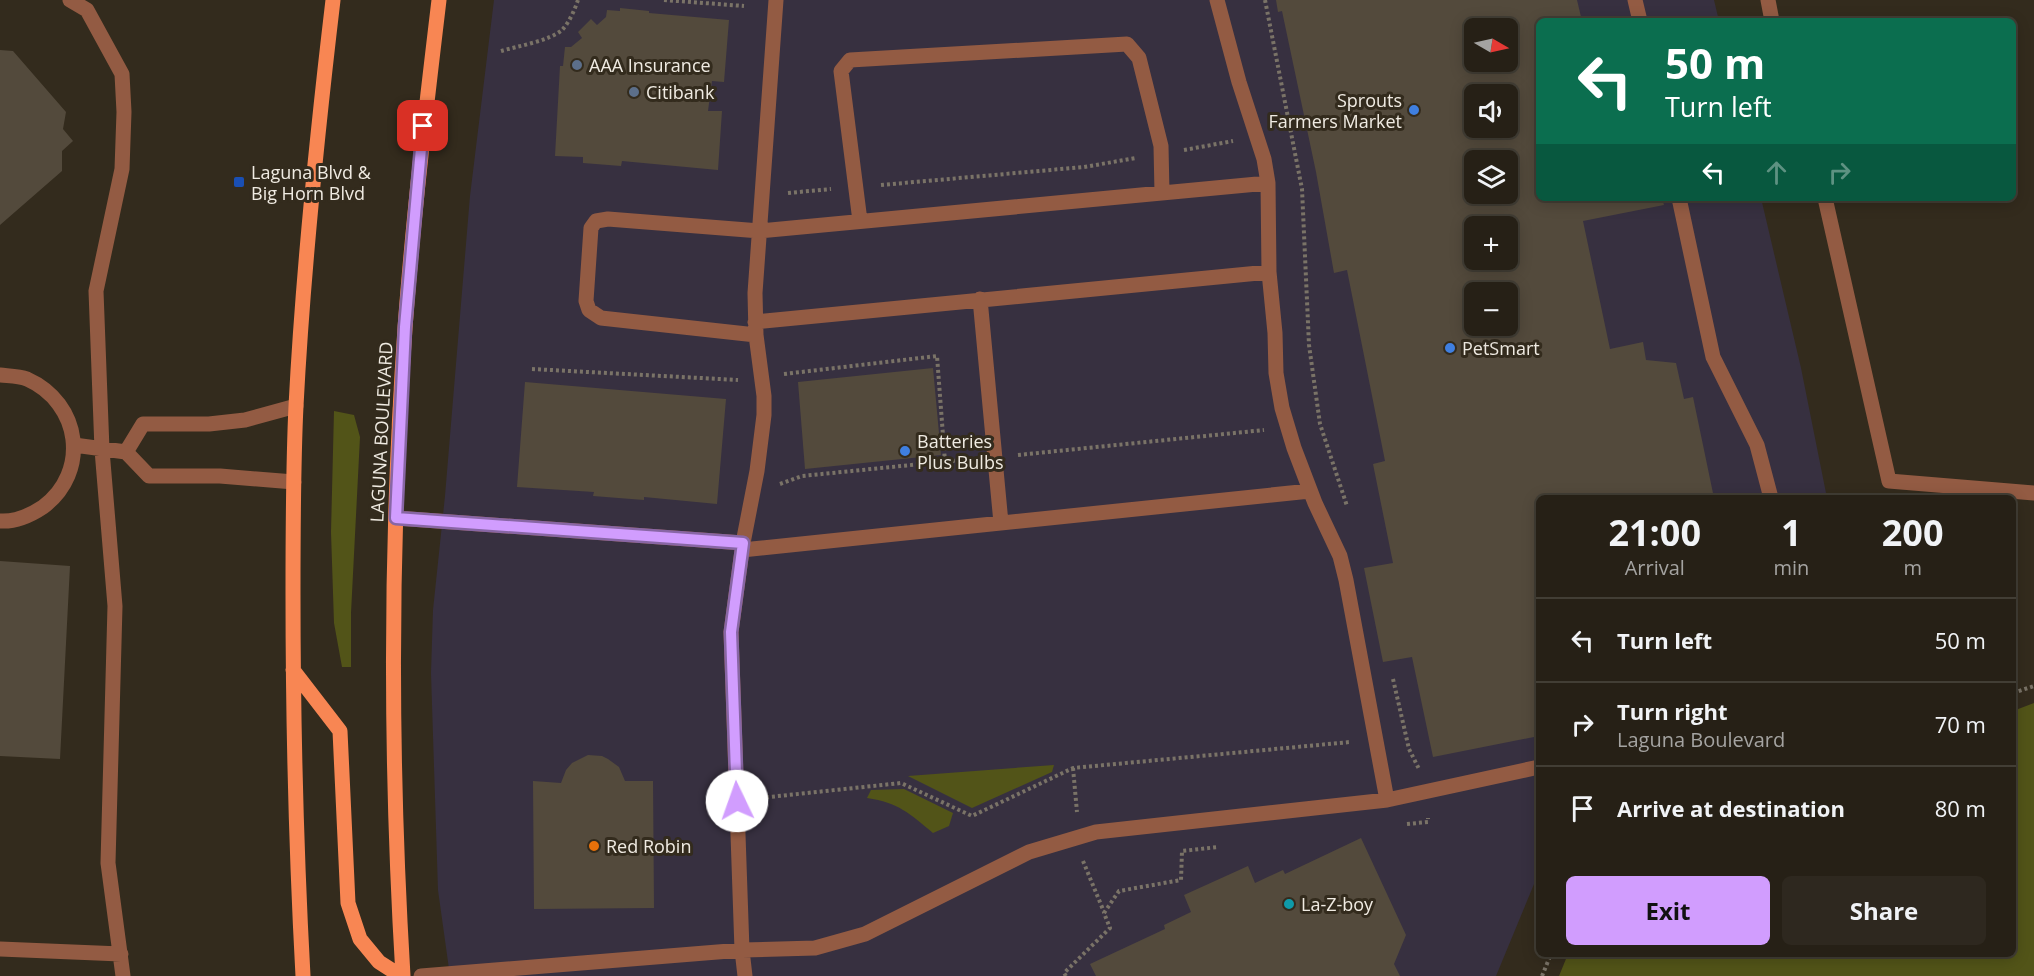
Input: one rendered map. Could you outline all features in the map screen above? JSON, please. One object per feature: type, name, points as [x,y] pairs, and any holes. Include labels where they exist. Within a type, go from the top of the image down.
[{"type":"main road","points":[[303,976],[296,850],[293,670],[296,406],[318,123],[333,0]]},
{"type":"main road","name":"LAGUNA BOULEVARD","points":[[402,976],[393,688],[396,518],[405,327],[421,147],[439,0]]},
{"type":"main road","points":[[293,670],[340,731],[348,903],[360,939],[379,962],[402,976]]},
{"type":"lane","points":[[70,0],[87,10],[122,74],[124,112],[122,169],[96,291],[102,450],[115,606],[108,863],[123,976]]},
{"type":"lane","points":[[745,976],[742,950],[731,632],[764,415],[764,396],[755,328],[776,0]]},
{"type":"lane","points":[[1217,0],[1239,82],[1264,159],[1268,183],[1269,272],[1276,373],[1280,396],[1294,448],[1310,491],[1340,556],[1388,800]]},
{"type":"lane","points":[[1635,0],[1639,18]]},
{"type":"lane","points":[[1768,0],[1771,18]]},
{"type":"lane","points":[[860,221],[841,71],[850,60],[1127,44],[1139,58],[1161,146],[1162,193]]},
{"type":"lane","points":[[1268,183],[760,231],[608,219],[597,221],[591,228],[586,301],[589,310],[602,318],[755,328],[980,299],[1269,272]]},
{"type":"lane","points":[[1680,201],[1713,357],[1757,445],[1770,495]]},
{"type":"lane","points":[[1826,201],[1889,481],[2034,493]]},
{"type":"lane","points":[[980,299],[1001,523]]},
{"type":"lane","points":[[0,375],[26,379],[51,394],[68,417],[75,445],[70,473],[55,498],[32,515],[0,521]]},
{"type":"lane","points":[[126,452],[143,424],[209,424],[245,420],[296,406]]},
{"type":"lane","points":[[75,445],[126,452],[149,476],[220,476],[294,482]]},
{"type":"lane","points":[[396,518],[743,546],[1001,523],[1310,491]]},
{"type":"lane","points":[[421,976],[742,950],[815,948],[865,934],[1029,852],[1096,832],[1388,800],[1536,768]]},
{"type":"lane","points":[[0,949],[121,954]]},
{"type":"path","points":[[501,51],[545,38],[562,30],[578,0]]},
{"type":"path","points":[[664,0],[744,6]]},
{"type":"path","points":[[1265,0],[1302,189],[1308,345],[1320,424],[1349,511]]},
{"type":"path","points":[[763,195],[1084,167],[1257,137]]},
{"type":"path","points":[[1391,669],[1409,749],[1418,767],[1428,822],[1405,824]]},
{"type":"path","points":[[2016,692],[2034,686]]},
{"type":"path","points":[[737,801],[902,783],[972,816],[1073,768],[1406,736]]},
{"type":"path","points":[[1066,976],[1064,973],[1110,928],[1104,913],[1119,891],[1181,880],[1182,851],[1229,846]]},
{"type":"path","points":[[1542,976],[1550,957]]},
{"type":"shaded area","points":[[494,0],[1714,0],[1718,18],[1536,18],[1536,201],[1762,201],[1801,368],[1826,495],[1536,495],[1536,879],[1496,976],[450,976],[438,890],[431,673],[433,610],[445,496],[470,196]]},
{"type":"shaded area","points":[[334,411],[354,415],[360,437],[351,613],[351,667],[342,667],[334,623],[331,532]]},
{"type":"shaded area","points":[[2034,703],[2034,976],[1559,976],[1567,957],[2016,957],[2016,710]]},
{"type":"shaded area","points":[[1054,765],[1052,772],[972,808],[908,776]]},
{"type":"shaded area","points":[[904,789],[953,813],[949,826],[933,833],[896,806],[867,798],[871,790]]},
{"type":"building","points":[[1276,0],[1577,0],[1581,18],[1536,18],[1536,201],[1663,201],[1664,205],[1583,221],[1610,349],[1643,342],[1646,360],[1676,363],[1684,399],[1693,397],[1713,495],[1536,495],[1536,737],[1433,757],[1412,657],[1383,662],[1364,568],[1393,563],[1373,464],[1385,461],[1347,270],[1334,273],[1316,172],[1282,11],[1278,12]]},
{"type":"building","name":"Citibank","points":[[620,8],[729,20],[724,82],[712,81],[708,111],[722,111],[718,170],[622,161],[621,166],[583,163],[583,157],[555,156],[560,66],[563,66],[565,47],[571,47],[582,38],[578,32],[591,19],[597,25],[606,17],[607,10],[620,11]]},
{"type":"building","points":[[0,50],[13,51],[66,112],[63,129],[73,141],[62,151],[62,171],[0,225]]},
{"type":"building","points":[[933,368],[941,455],[805,469],[798,382]]},
{"type":"building","points":[[525,382],[726,399],[717,504],[644,497],[644,500],[593,496],[594,492],[517,487]]},
{"type":"building","points":[[0,561],[70,566],[60,759],[0,756]]},
{"type":"building","name":"Red Robin","points":[[588,755],[608,759],[619,767],[625,781],[653,781],[654,908],[534,909],[533,781],[561,783],[566,770],[572,763]]},
{"type":"building","name":"La-Z-boy","points":[[1361,838],[1406,935],[1394,964],[1400,976],[1096,976],[1090,964],[1165,929],[1164,925],[1191,912],[1184,895],[1248,866],[1255,883],[1283,870],[1285,874]]},
{"type":"place","name":"AAA Insurance","points":[[577,65]]},
{"type":"place","name":"Citibank","points":[[634,92]]},
{"type":"place","name":"Sprouts Farmers Market","points":[[1414,110]]},
{"type":"place","name":"Laguna Blvd & Big Horn Blvd","points":[[239,182]]},
{"type":"place","name":"PetSmart","points":[[1450,348]]},
{"type":"place","name":"Batteries Plus Bulbs","points":[[905,451]]},
{"type":"place","name":"Red Robin","points":[[594,846]]},
{"type":"place","name":"La-Z-boy","points":[[1289,904]]},
{"type":"route","points":[[423,126],[405,327],[396,518],[743,543],[731,632],[737,801]]}]
